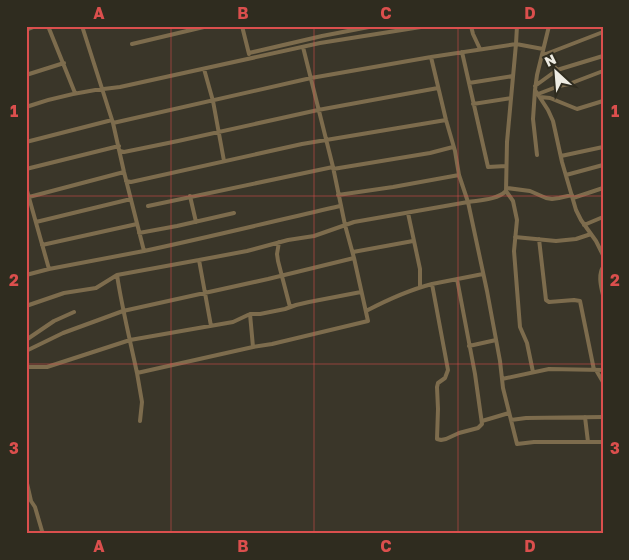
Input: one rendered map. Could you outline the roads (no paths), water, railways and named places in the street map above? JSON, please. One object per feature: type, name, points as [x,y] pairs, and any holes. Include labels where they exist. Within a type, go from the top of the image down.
[{"type":"street","points":[[26,30],[36,26]]},
{"type":"street","points":[[48,26],[75,93]]},
{"type":"street","points":[[82,26],[113,121],[144,251]]},
{"type":"street","points":[[132,44],[208,26]]},
{"type":"street","points":[[242,26],[250,59]]},
{"type":"street","points":[[249,53],[374,26]]},
{"type":"street","points":[[26,107],[75,93],[120,87],[320,43],[427,26]]},
{"type":"street","points":[[471,26],[480,49]]},
{"type":"street","points":[[517,26],[506,166],[507,190],[513,201],[517,224],[514,251],[520,327],[527,343],[533,372]]},
{"type":"street","points":[[537,155],[533,119],[544,54],[543,49],[549,26]]},
{"type":"street","points":[[544,54],[603,32]]},
{"type":"street","points":[[26,142],[311,78],[516,44],[543,49]]},
{"type":"street","points":[[137,373],[368,321],[303,48]]},
{"type":"street","points":[[462,52],[488,167],[506,166]]},
{"type":"street","points":[[544,54],[557,70]]},
{"type":"street","points":[[537,92],[557,70],[603,56]]},
{"type":"street","points":[[431,57],[459,175],[468,202],[502,379],[517,444],[534,442],[603,442]]},
{"type":"street","points":[[27,74],[64,63]]},
{"type":"street","points":[[204,69],[213,101],[224,161]]},
{"type":"street","points":[[537,92],[568,84],[603,70]]},
{"type":"street","points":[[469,83],[513,76]]},
{"type":"street","points":[[120,151],[219,133],[318,110],[438,88]]},
{"type":"street","points":[[537,92],[577,109],[603,101]]},
{"type":"street","points":[[537,92],[551,114],[576,210],[603,255]]},
{"type":"street","points":[[473,104],[511,98]]},
{"type":"street","points":[[126,181],[131,182],[325,140],[446,120]]},
{"type":"street","points":[[26,169],[119,146]]},
{"type":"street","points":[[148,206],[333,168],[430,153],[453,147]]},
{"type":"street","points":[[561,156],[603,147]]},
{"type":"street","points":[[566,175],[603,165]]},
{"type":"street","points":[[29,197],[124,172]]},
{"type":"street","points":[[338,195],[459,175]]},
{"type":"street","points":[[26,187],[49,269]]},
{"type":"street","points":[[26,306],[64,293],[96,288],[117,275],[314,236],[345,225],[488,199],[501,195],[507,190],[530,191],[546,198],[559,198],[572,197],[603,188]]},
{"type":"street","points":[[190,196],[196,222]]},
{"type":"street","points":[[36,222],[131,199]]},
{"type":"street","points":[[26,275],[171,246],[340,206]]},
{"type":"street","points":[[140,233],[234,213]]},
{"type":"street","points":[[408,213],[420,269],[420,287]]},
{"type":"street","points":[[584,225],[603,217]]},
{"type":"street","points":[[42,245],[137,224]]},
{"type":"street","points":[[515,237],[556,241],[591,234]]},
{"type":"street","points":[[596,242],[603,238]]},
{"type":"street","points":[[539,239],[546,300],[548,302],[580,301],[595,370],[603,382]]},
{"type":"street","points":[[353,252],[413,241]]},
{"type":"street","points":[[279,242],[277,254],[290,307]]},
{"type":"street","points":[[26,351],[63,333],[123,311],[354,258]]},
{"type":"street","points":[[198,260],[211,326]]},
{"type":"street","points":[[603,268],[600,274],[603,295]]},
{"type":"street","points":[[366,311],[420,287],[483,274]]},
{"type":"street","points":[[117,275],[142,402],[140,421]]},
{"type":"street","points":[[432,284],[448,370],[445,378],[437,387],[437,439],[441,440],[482,425],[475,374],[457,280]]},
{"type":"street","points":[[26,367],[47,367],[130,340],[233,322],[250,314],[285,310],[309,302],[361,292]]},
{"type":"street","points":[[26,340],[54,321],[74,312]]},
{"type":"street","points":[[250,314],[253,347]]},
{"type":"street","points":[[469,346],[496,340]]},
{"type":"street","points":[[502,379],[554,369],[603,370]]},
{"type":"street","points":[[482,421],[509,412]]},
{"type":"street","points":[[585,417],[588,442]]},
{"type":"street","points":[[511,420],[520,418],[603,417]]},
{"type":"street","points":[[26,479],[31,501],[35,507],[44,534]]}]
